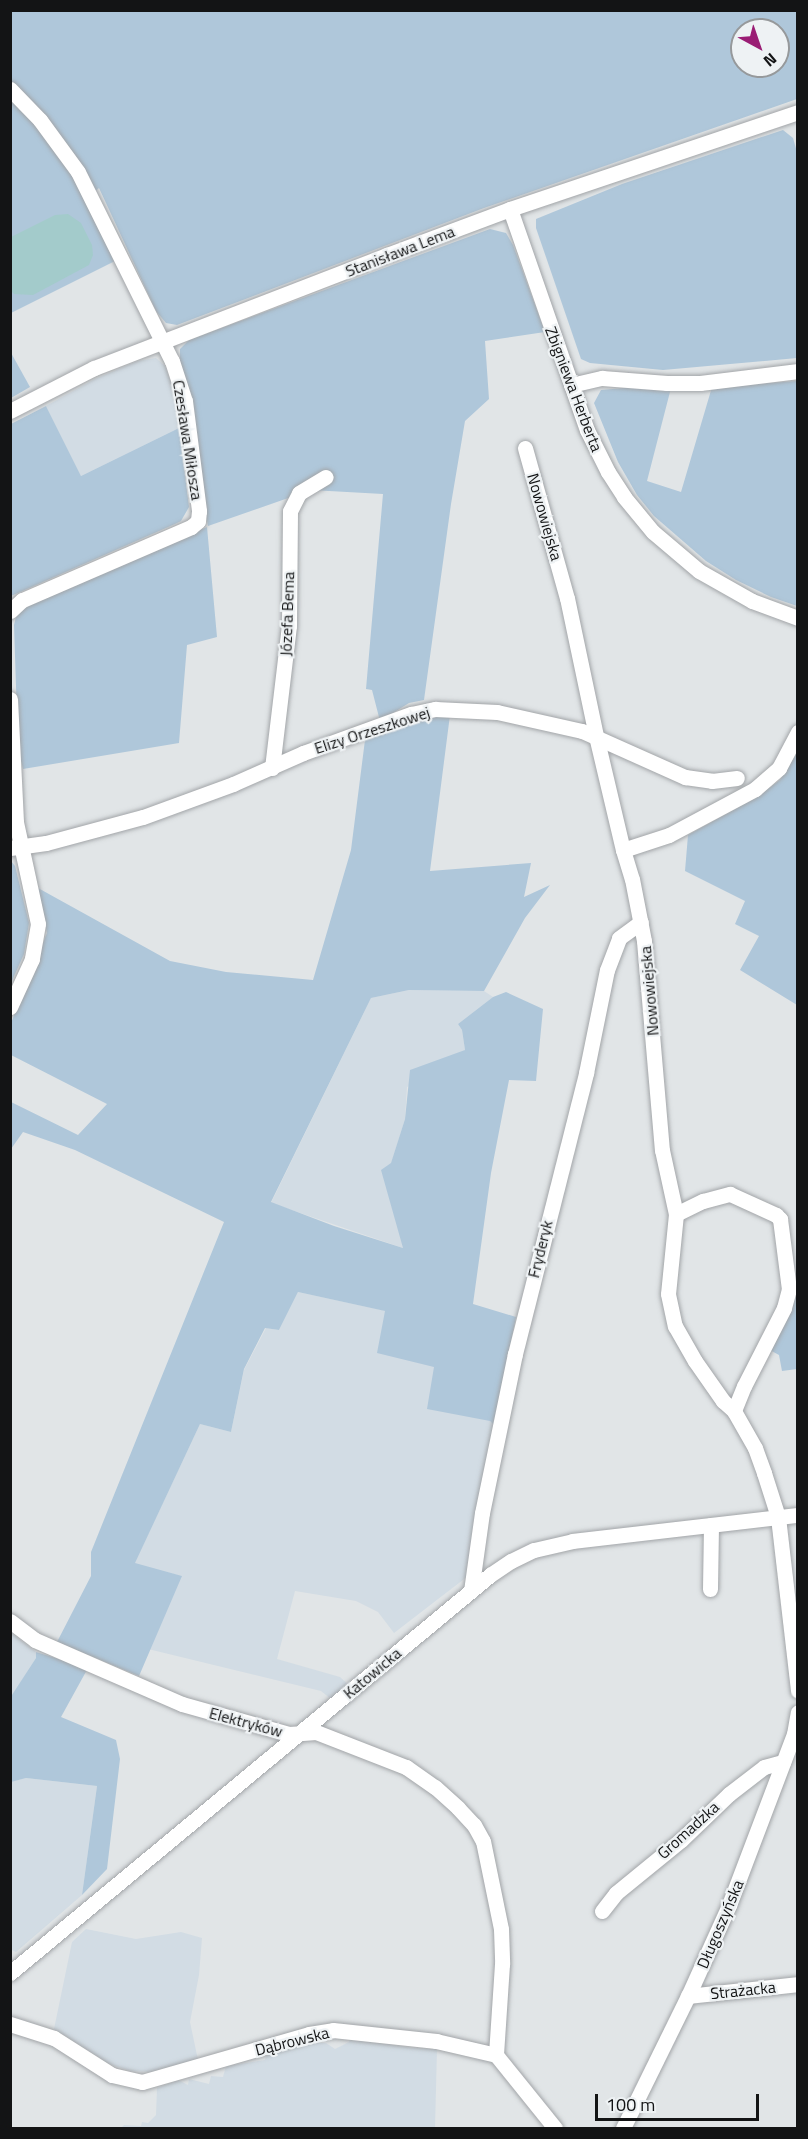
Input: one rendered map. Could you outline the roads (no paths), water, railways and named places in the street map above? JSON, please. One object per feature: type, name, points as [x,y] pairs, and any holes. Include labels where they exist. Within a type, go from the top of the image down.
[{"type":"street","name":"Czesława Miłosza","points":[[10,89],[40,120],[78,172],[163,341],[177,372],[185,401],[198,499],[198,521],[182,531],[22,600],[10,611]]},
{"type":"street","name":"Stanisława Lema","points":[[10,411],[79,374],[510,209],[797,114]]},
{"type":"street","name":"Zbigniewa Herberta","points":[[510,209],[587,430],[608,472],[653,532],[687,562],[724,588],[766,607],[798,618]]},
{"type":"street","points":[[571,385],[602,378],[659,383],[700,383],[798,371]]},
{"type":"street","name":"Nowowiejska","points":[[525,448],[567,598],[622,850],[632,879],[641,922],[662,1150],[676,1214],[668,1294],[675,1326],[695,1361],[723,1401],[734,1411],[755,1448],[778,1517]]},
{"type":"street","name":"Józefa Bema","points":[[272,768],[289,626],[290,511],[299,493],[326,477]]},
{"type":"street","points":[[10,699],[16,822],[15,848],[34,901],[38,935],[32,958],[10,1007]]},
{"type":"street","name":"Elizy Orzeszkowej","points":[[15,848],[46,843],[142,817],[272,768],[303,753],[411,714],[435,709],[497,712],[596,736],[685,777],[712,781],[737,778]]},
{"type":"street","points":[[622,850],[669,836],[755,789],[779,768],[798,732]]},
{"type":"street","name":"Fryderyk","points":[[471,1591],[482,1513],[515,1353],[586,1073],[607,970],[619,938],[641,922]]},
{"type":"street","points":[[676,1214],[703,1202],[730,1194],[780,1219],[789,1289],[784,1308],[744,1386],[734,1411]]},
{"type":"street","name":"Katowicka","points":[[10,1973],[471,1591],[511,1561],[534,1550],[591,1538],[798,1515]]},
{"type":"street","points":[[778,1517],[798,1691]]},
{"type":"street","points":[[710,1589],[711,1525]]},
{"type":"street","name":"Elektryków","points":[[10,1621],[35,1640],[182,1704],[289,1734],[316,1732],[406,1767],[435,1787],[474,1825],[483,1841],[501,1929],[502,1964],[496,2055]]},
{"type":"street","name":"Długoszyńska","points":[[623,2128],[688,1996],[729,1905],[794,1734],[798,1712]]},
{"type":"street","name":"Gromadzka","points":[[602,1911],[616,1893],[681,1840],[729,1794],[764,1767],[783,1762]]},
{"type":"street","name":"Strażacka","points":[[688,1996],[798,1984]]},
{"type":"street","name":"Dąbrowska","points":[[10,2024],[54,2038],[112,2076],[142,2082],[309,2034],[333,2030],[436,2041],[496,2055]]},
{"type":"street","points":[[496,2055],[555,2128]]}]
